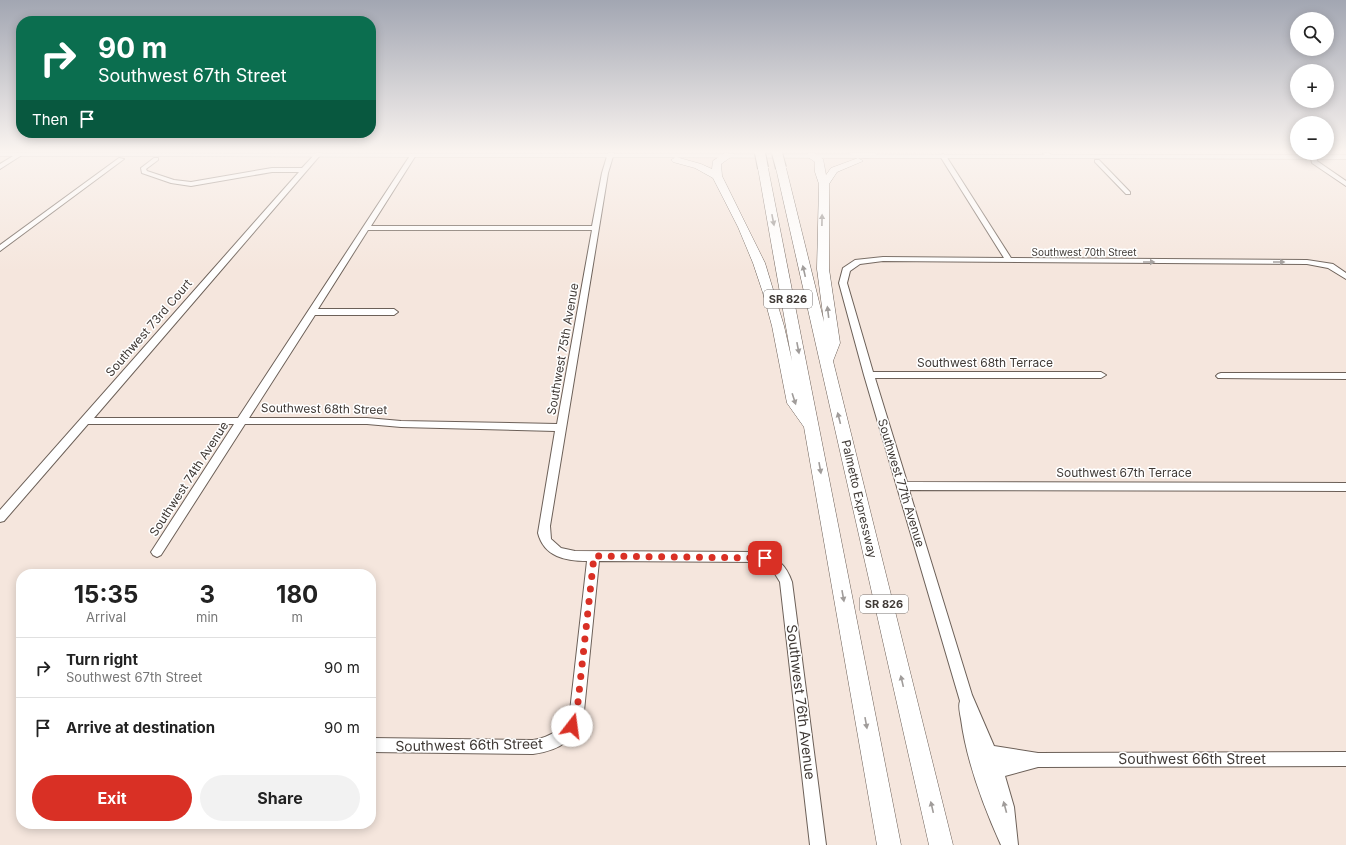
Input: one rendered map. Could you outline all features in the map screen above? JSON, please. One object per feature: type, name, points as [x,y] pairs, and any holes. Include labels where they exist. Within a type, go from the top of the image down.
[{"type":"highway","points":[[725,192],[759,263],[778,326],[794,403],[813,429]]},
{"type":"highway","name":"SR 826","points":[[768,192],[813,429],[889,845]]},
{"type":"highway","name":"Palmetto Expressway","points":[[787,192],[941,845]]},
{"type":"highway","points":[[824,192],[822,225],[823,269],[833,343],[826,363]]},
{"type":"street","points":[[0,249],[76,192]]},
{"type":"street","name":"Southwest 73rd Court","points":[[0,518],[284,192]]},
{"type":"street","points":[[312,312],[389,192]]},
{"type":"street","name":"Southwest 75th Avenue","points":[[594,556],[567,555],[551,548],[545,540],[544,530],[603,192]]},
{"type":"street","points":[[967,192],[1009,260]]},
{"type":"street","points":[[366,228],[596,228]]},
{"type":"street","name":"Southwest 70th Street","points":[[846,270],[858,262],[877,260],[1307,262],[1325,264],[1344,276]]},
{"type":"street","name":"Southwest 77th Avenue","points":[[846,270],[843,276],[844,286],[869,375],[965,696],[970,734],[982,753],[988,770],[996,815],[1010,845]]},
{"type":"street","points":[[312,312],[394,312]]},
{"type":"street","name":"Southwest 74th Avenue","points":[[157,552],[312,312]]},
{"type":"street","name":"Southwest 68th Terrace","points":[[869,375],[1101,375]]},
{"type":"street","points":[[1221,376],[1346,376]]},
{"type":"street","name":"Southwest 68th Street","points":[[85,421],[367,421],[401,424],[562,428]]},
{"type":"street","name":"Southwest 67th Terrace","points":[[902,486],[1346,487]]},
{"type":"street","name":"Southwest 76th Avenue","points":[[594,556],[755,557],[765,558],[773,562],[781,571],[786,582],[818,845]]},
{"type":"street","name":"Southwest 66th Street","points":[[376,745],[533,747],[556,742],[565,735],[575,721],[577,711],[594,556]]},
{"type":"street","name":"Southwest 66th Street","points":[[982,753],[1038,760],[1346,759]]},
{"type":"street","name":"Southwest 66th Street","points":[[988,770],[1038,760]]},
{"type":"route","points":[[572,726],[575,721],[577,711],[594,556],[765,558]]}]
